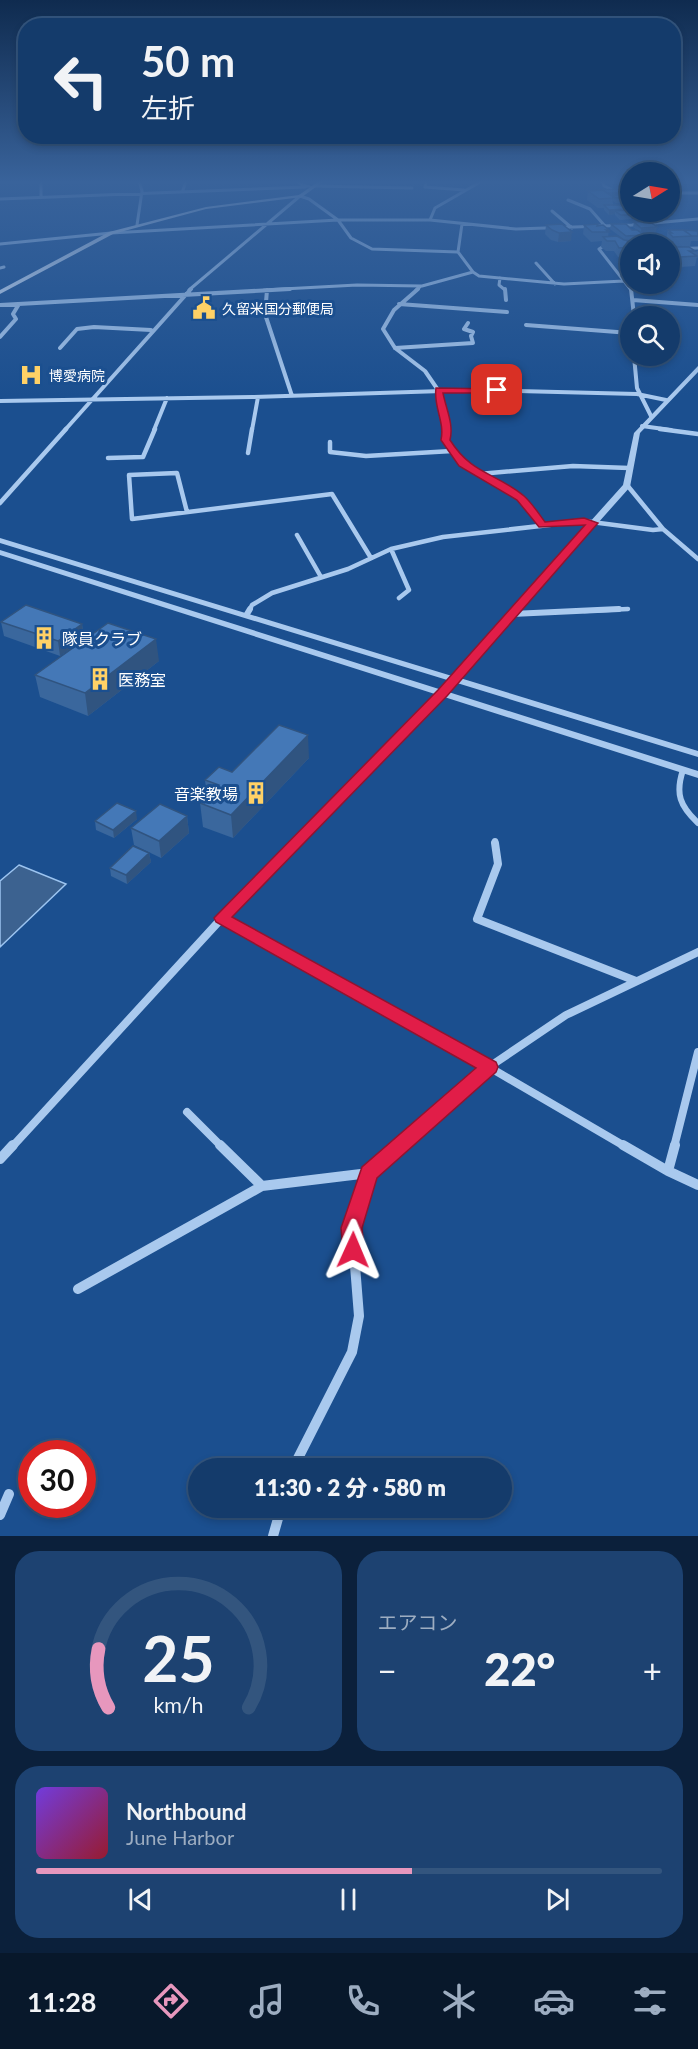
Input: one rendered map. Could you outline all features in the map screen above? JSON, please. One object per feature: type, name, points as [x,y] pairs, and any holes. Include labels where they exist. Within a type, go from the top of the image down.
[{"type":"main road","points":[[0,292],[74,253]]},
{"type":"street","points":[[0,503],[151,330],[186,293],[233,253]]},
{"type":"street","points":[[459,253],[473,272],[479,276],[555,284],[620,281]]},
{"type":"street","points":[[602,253],[620,276]]},
{"type":"street","points":[[536,263],[555,284]]},
{"type":"street","points":[[0,305],[357,285],[422,286],[473,272]]},
{"type":"street","points":[[500,278],[499,285],[505,289],[506,300]]},
{"type":"street","points":[[422,286],[387,317],[383,329],[394,348],[425,371],[438,390],[448,428],[446,440],[463,464],[521,498],[542,525]]},
{"type":"street","points":[[267,290],[265,314],[292,396]]},
{"type":"street","points":[[632,294],[633,306]]},
{"type":"street","points":[[633,300],[698,305]]},
{"type":"street","points":[[0,337],[16,319],[13,314],[19,304]]},
{"type":"street","points":[[399,304],[507,312]]},
{"type":"street","points":[[394,348],[473,343],[471,336],[473,332],[464,329],[468,323]]},
{"type":"street","points":[[526,325],[620,332]]},
{"type":"street","points":[[60,348],[76,329],[94,327],[151,330]]},
{"type":"street","points":[[634,366],[637,394],[651,416]]},
{"type":"street","points":[[0,1160],[222,918],[443,693],[627,485],[637,433],[698,368]]},
{"type":"street","points":[[0,401],[58,402],[93,399],[258,397],[438,390],[637,394],[666,400]]},
{"type":"street","points":[[248,453],[258,397]]},
{"type":"street","points":[[108,458],[143,457],[167,398]]},
{"type":"street","points":[[642,426],[698,434]]},
{"type":"street","points":[[330,442],[330,452],[366,456],[452,450]]},
{"type":"street","points":[[478,474],[568,465],[629,468]]},
{"type":"street","points":[[187,513],[177,473],[129,475],[132,519],[187,513],[332,494],[371,558]]},
{"type":"street","points":[[627,485],[663,529],[698,559]]},
{"type":"street","points":[[247,614],[252,605],[272,593],[348,569],[391,549],[443,537],[584,521],[653,530],[663,529]]},
{"type":"street","points":[[297,535],[321,577]]},
{"type":"street","points":[[0,540],[696,751]]},
{"type":"street","points":[[391,549],[409,590],[399,598]]},
{"type":"street","points":[[0,552],[698,775]]},
{"type":"street","points":[[512,614],[628,609]]},
{"type":"street","points":[[683,770],[677,796],[682,808],[698,823]]},
{"type":"street","points":[[495,841],[498,864],[477,920],[636,981]]},
{"type":"street","points":[[222,918],[489,1067],[668,1171],[698,1185]]},
{"type":"street","points":[[298,1458],[352,1352],[359,1316],[352,1228],[369,1173],[489,1067],[566,1015],[698,952]]},
{"type":"street","points":[[668,1171],[698,1052]]},
{"type":"street","points":[[187,1112],[262,1186]]},
{"type":"street","points":[[78,1289],[262,1186],[369,1173]]},
{"type":"street","points":[[0,1515],[9,1494]]},
{"type":"street","points":[[273,1536],[278,1518]]},
{"type":"water","points":[[19,865],[66,884],[0,947],[0,881]]},
{"type":"building","points":[[680,253],[692,253],[697,256],[680,257]]},
{"type":"building","points":[[26,605],[82,624],[58,641],[1,622]]},
{"type":"building","points":[[108,623],[156,639],[85,693],[35,675]]},
{"type":"building","points":[[279,725],[308,735],[231,815],[200,803],[219,785],[205,780],[219,767],[232,772]]},
{"type":"building","points":[[117,803],[136,811],[113,830],[95,821]]},
{"type":"building","points":[[160,804],[187,816],[159,841],[131,828]]},
{"type":"building","points":[[133,846],[149,853],[126,875],[110,868]]},
{"type":"place","name":"久留米国分郵便局","points":[[204,308]]},
{"type":"place","name":"博愛病院","points":[[31,375]]},
{"type":"place","name":"隊員クラブ","points":[[44,638]]},
{"type":"place","name":"医務室","points":[[100,679]]},
{"type":"place","name":"音楽教場","points":[[256,793]]},
{"type":"route","points":[[353,1250],[352,1228],[369,1173],[489,1067],[222,918],[443,693],[593,523],[584,521],[542,525],[521,498],[463,464],[452,450],[446,440],[448,428],[438,390],[497,390]]}]
